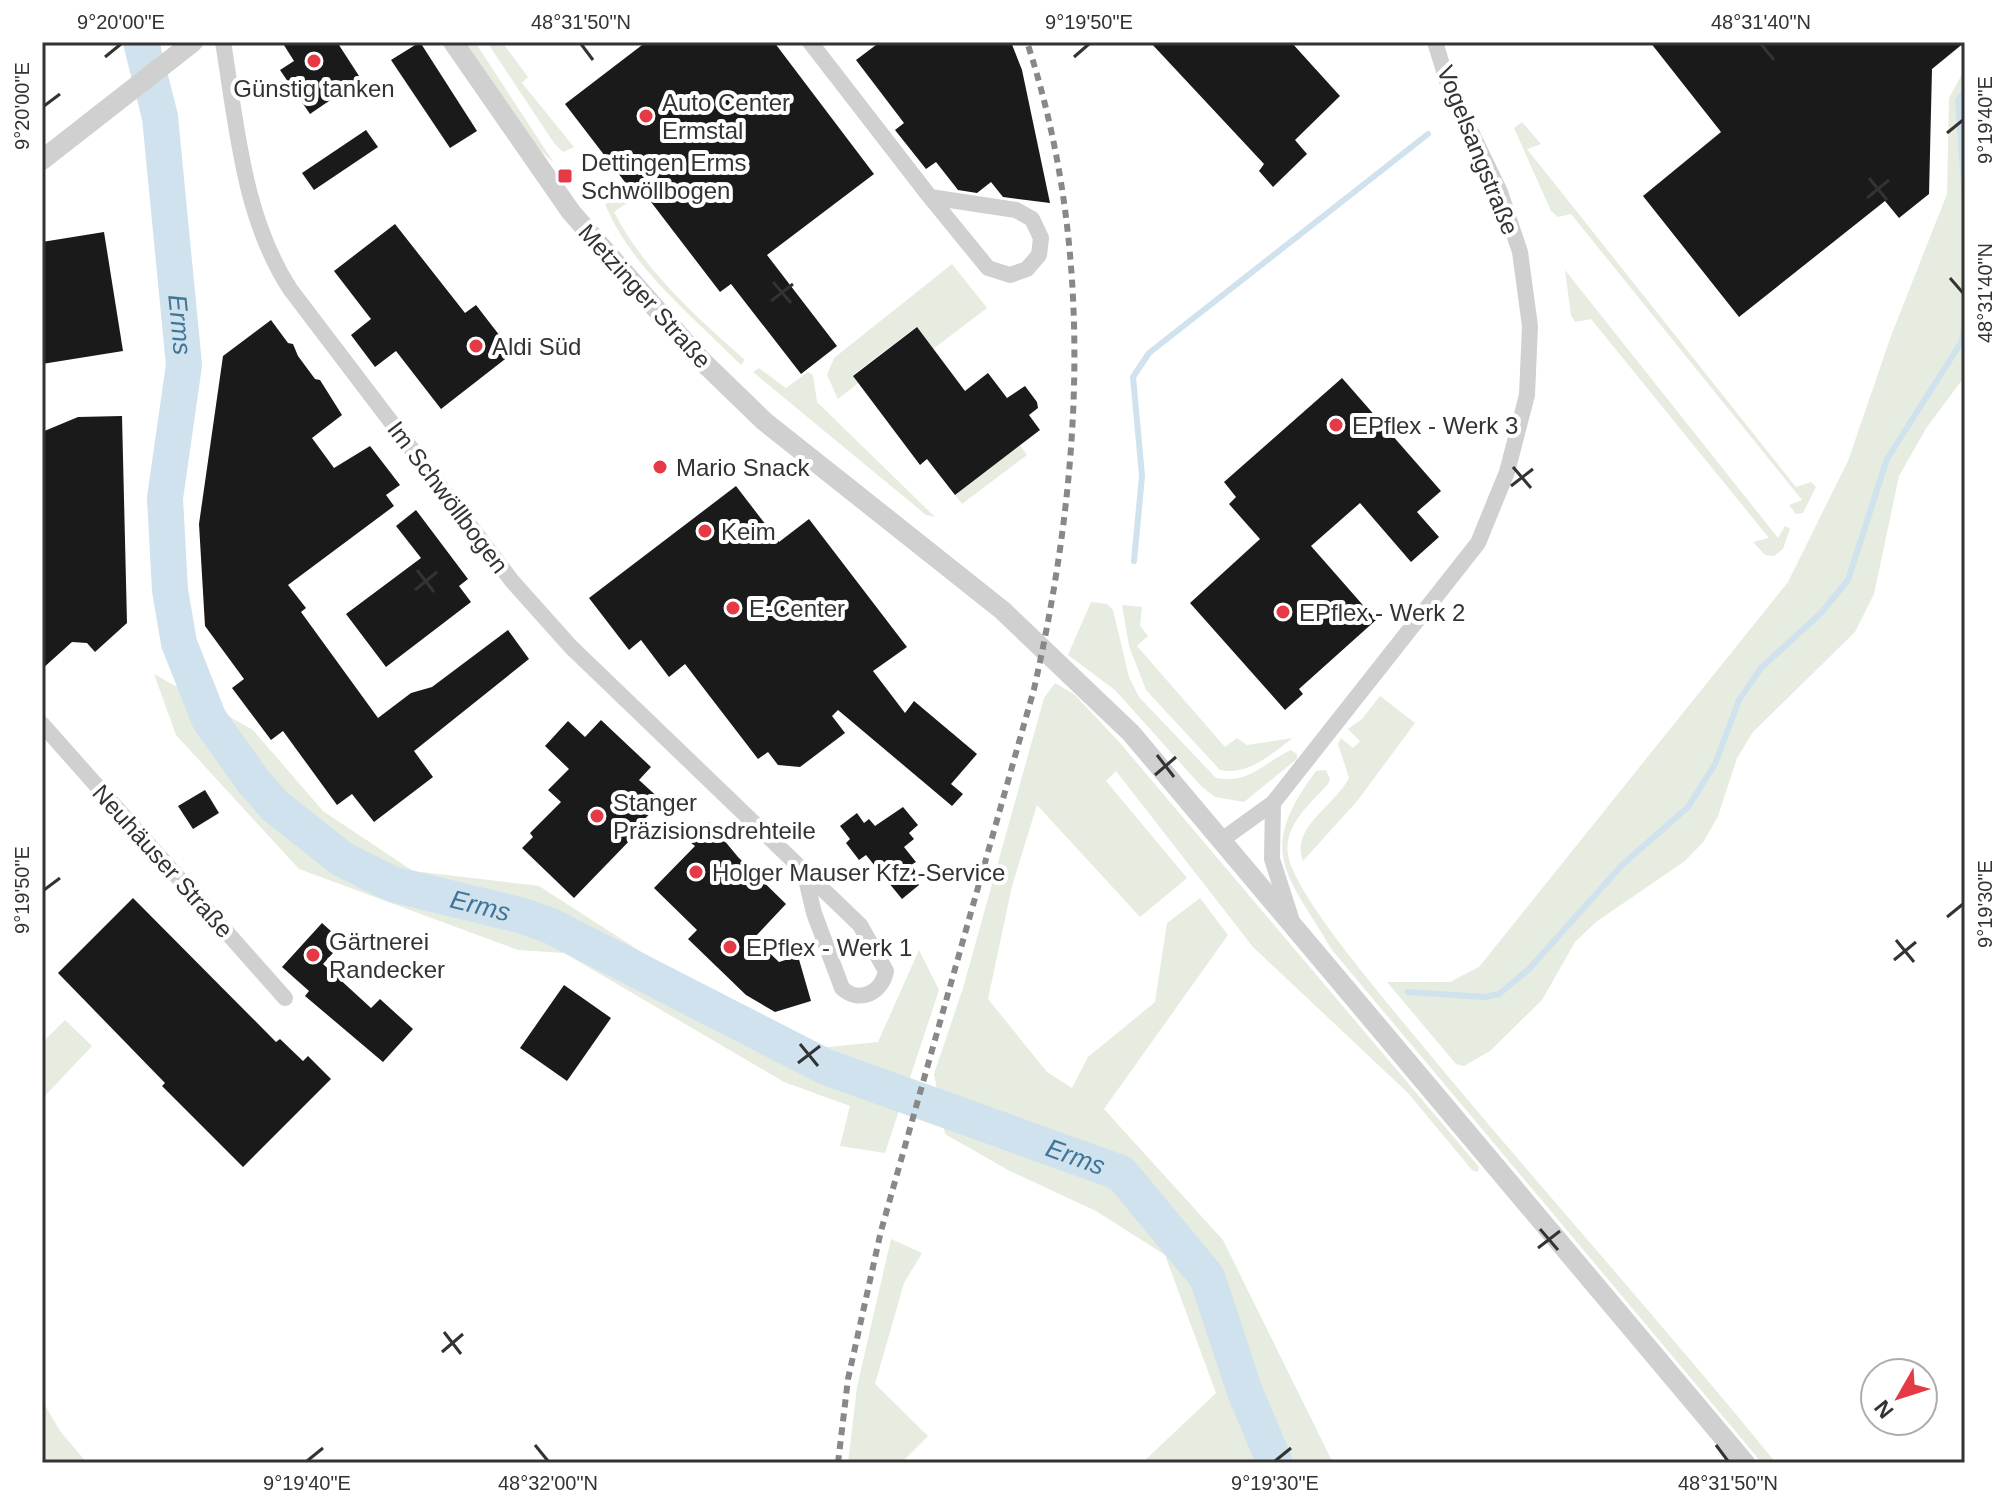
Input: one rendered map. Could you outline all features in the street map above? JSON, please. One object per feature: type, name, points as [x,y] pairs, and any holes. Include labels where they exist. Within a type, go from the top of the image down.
[{"type":"street","points":[[42,160],[193,42]]},
{"type":"street","name":"Im Schwöllbogen","points":[[223,42],[253,215],[273,263],[290,289],[512,581],[571,647],[805,875],[842,906],[875,945],[886,971],[884,982],[876,990],[863,996],[850,995],[842,988],[814,913],[805,875]]},
{"type":"street","name":"Metzinger Straße","points":[[453,42],[538,169],[659,315],[764,421],[1029,634],[1131,733],[1745,1463]]},
{"type":"street","points":[[810,42],[930,197],[988,268],[1010,275],[1027,269],[1039,255],[1041,238],[1032,219],[1016,210],[930,197]]},
{"type":"street","name":"Vogelsangstraße","points":[[1223,839],[1273,803],[1478,543],[1507,472],[1527,395],[1530,326],[1520,252],[1500,192],[1448,84],[1435,42]]},
{"type":"street","name":"Neuhäuser Straße","points":[[42,724],[285,998]]},
{"type":"street","points":[[1273,803],[1272,859],[1295,927]]},
{"type":"shaded area","points":[[465,42],[475,42],[554,163],[531,142]]},
{"type":"shaded area","points":[[487,42],[502,42],[528,77],[522,83],[574,147],[563,152],[554,143]]},
{"type":"shaded area","points":[[1965,69],[1965,376],[1927,427],[1899,476],[1874,594],[1855,632],[1753,732],[1737,758],[1718,816],[1704,841],[1685,861],[1596,922],[1575,942],[1542,1000],[1490,1051],[1464,1066],[1456,1064],[1387,982],[1450,982],[1479,967],[1788,582],[1848,461],[1891,336],[1947,194],[1949,98]]},
{"type":"shaded area","points":[[1522,122],[1541,144],[1527,149],[1796,487],[1811,482],[1816,487],[1803,513],[1796,514],[1789,505],[1802,500],[1571,214],[1558,217],[1551,211],[1514,128]]},
{"type":"shaded area","points":[[636,186],[641,193],[614,212],[626,233],[673,292],[745,360],[741,365],[665,290],[616,227],[605,204],[624,197]]},
{"type":"shaded area","points":[[952,264],[987,308],[933,349],[916,327],[853,375],[858,383],[838,399],[827,375],[834,358]]},
{"type":"shaded area","points":[[1565,270],[1778,538],[1785,526],[1790,529],[1783,549],[1774,556],[1765,555],[1753,542],[1769,538],[1591,319],[1575,322],[1571,315]]},
{"type":"shaded area","points":[[759,368],[786,388],[808,372],[813,375],[817,402],[935,517],[926,515],[753,372]]},
{"type":"shaded area","points":[[1020,445],[1027,455],[962,504],[955,495]]},
{"type":"shaded area","points":[[1091,602],[1107,604],[1113,610],[1129,677],[1139,697],[1216,778],[1247,775],[1291,750],[1297,754],[1297,759],[1244,802],[1215,797],[1201,786],[1115,690],[1068,655]]},
{"type":"shaded area","points":[[1122,605],[1142,607],[1140,626],[1148,636],[1137,646],[1225,747],[1237,738],[1247,745],[1293,738],[1250,767],[1220,770],[1146,690],[1129,646]]},
{"type":"shaded area","points":[[154,674],[253,730],[323,811],[413,871],[539,886],[643,953],[809,1049],[878,1042],[919,950],[939,990],[885,1153],[840,1146],[850,1106],[784,1082],[564,953],[518,950],[299,869],[176,735]]},
{"type":"shaded area","points":[[1055,683],[1074,694],[1120,743],[1479,1167],[1478,1172],[1472,1170],[1408,1093],[1253,947],[1116,771],[1106,781],[1187,878],[1140,917],[1037,805],[1012,886],[988,999],[1047,1072],[1072,1088],[1088,1057],[1155,1002],[1167,923],[1200,898],[1228,935],[1104,1109],[1223,1240],[1333,1463],[1142,1463],[1216,1393],[1165,1255],[1096,1211],[1008,1170],[945,1134],[934,1074],[963,988],[1044,698]]},
{"type":"shaded area","points":[[1380,696],[1415,723],[1358,800],[1303,861],[1301,849],[1308,827],[1349,778],[1338,744],[1341,738],[1353,748],[1360,741],[1348,729],[1362,719]]},
{"type":"shaded area","points":[[1326,770],[1330,779],[1328,784],[1299,816],[1288,844],[1293,871],[1316,911],[1437,1063],[1776,1463],[1762,1463],[1332,950],[1291,881],[1284,862],[1282,843],[1286,823],[1297,799],[1316,771]]},
{"type":"shaded area","points":[[65,1020],[92,1046],[42,1099],[42,1043]]},
{"type":"shaded area","points":[[891,1239],[922,1253],[904,1283],[875,1384],[928,1436],[901,1463],[848,1463],[857,1387]]},
{"type":"shaded area","points":[[42,1400],[60,1431],[87,1463],[42,1463]]},
{"type":"building","points":[[282,42],[337,42],[361,79],[310,114],[280,70],[294,61]]},
{"type":"building","points":[[420,42],[477,131],[450,148],[391,60]]},
{"type":"building","points":[[646,42],[774,42],[874,174],[767,255],[837,346],[801,374],[731,284],[720,292],[638,185],[631,190],[565,104]]},
{"type":"building","points":[[880,42],[1011,42],[1022,70],[1050,203],[1003,197],[991,182],[977,193],[958,190],[936,162],[926,169],[895,130],[904,123],[856,60]]},
{"type":"building","points":[[1150,42],[1291,42],[1340,96],[1295,140],[1307,154],[1273,187],[1259,171],[1264,164]]},
{"type":"building","points":[[1650,42],[1965,42],[1932,69],[1929,194],[1899,218],[1885,201],[1739,317],[1643,196],[1721,132]]},
{"type":"building","points":[[366,130],[378,147],[314,190],[302,173]]},
{"type":"building","points":[[395,224],[465,313],[476,305],[513,353],[441,409],[396,351],[375,367],[351,335],[371,319],[334,271]]},
{"type":"building","points":[[104,232],[123,351],[42,364],[42,242]]},
{"type":"building","points":[[271,320],[288,343],[293,344],[315,379],[320,380],[342,415],[312,438],[334,468],[370,446],[400,485],[386,495],[394,506],[288,585],[306,608],[301,612],[378,718],[411,693],[432,687],[508,630],[529,659],[414,751],[433,777],[374,822],[352,794],[337,805],[283,731],[271,740],[232,688],[244,679],[205,626],[199,524],[223,356]]},
{"type":"building","points":[[917,327],[965,391],[988,373],[1007,398],[1025,386],[1037,402],[1038,408],[1029,415],[1040,430],[955,495],[927,459],[920,465],[853,376]]},
{"type":"building","points":[[1342,378],[1441,491],[1417,512],[1439,537],[1411,562],[1360,503],[1311,546],[1376,620],[1299,689],[1303,694],[1285,710],[1190,603],[1260,539],[1229,504],[1236,497],[1224,482]]},
{"type":"building","points":[[122,416],[127,623],[95,652],[87,643],[72,642],[42,669],[42,432],[78,417]]},
{"type":"building","points":[[736,486],[779,542],[809,519],[907,647],[873,671],[905,713],[914,701],[977,754],[951,784],[963,794],[952,806],[838,710],[832,716],[845,733],[800,767],[778,765],[768,752],[758,759],[685,664],[669,677],[641,640],[629,650],[589,598]]},
{"type":"building","points":[[416,510],[468,579],[459,586],[471,602],[386,667],[346,614],[421,558],[396,526]]},
{"type":"building","name":"Stanger Präzisionsdrehteile","points":[[601,720],[651,767],[639,780],[662,801],[633,831],[636,834],[574,898],[522,848],[533,837],[530,833],[561,802],[548,790],[569,769],[545,746],[568,721],[585,737]]},
{"type":"building","points":[[205,790],[219,813],[193,829],[178,806]]},
{"type":"building","points":[[903,807],[918,825],[909,833],[914,839],[904,847],[916,862],[911,865],[918,875],[914,878],[919,885],[902,899],[866,855],[859,860],[846,843],[850,839],[840,826],[857,813],[864,823],[869,819],[875,826]]},
{"type":"building","name":"EPflex - Werk 1","points":[[709,822],[738,857],[786,904],[754,938],[779,962],[798,956],[811,1001],[775,1012],[746,995],[688,939],[697,930],[654,888],[695,846],[690,842]]},
{"type":"building","points":[[133,898],[276,1042],[280,1039],[303,1061],[308,1056],[331,1079],[243,1167],[162,1086],[165,1083],[58,973]]},
{"type":"building","points":[[322,923],[343,942],[323,964],[371,1008],[380,999],[413,1029],[383,1062],[305,996],[309,991],[282,967]]},
{"type":"building","points":[[564,985],[611,1018],[567,1081],[520,1048]]},
{"type":"waterway","name":"Erms","points":[[141,42],[160,117],[184,365],[165,498],[170,590],[179,643],[209,719],[253,781],[276,807],[342,859],[392,884],[523,916],[551,926],[826,1067],[1121,1173],[1207,1277],[1245,1392],[1275,1463]]},
{"type":"waterway","points":[[1965,91],[1958,100],[1965,201]]},
{"type":"waterway","points":[[1134,561],[1142,476],[1133,377],[1149,353],[1428,134]]},
{"type":"waterway","points":[[1408,992],[1485,997],[1499,994],[1529,969],[1622,865],[1688,807],[1715,764],[1739,700],[1761,668],[1821,613],[1848,580],[1887,459],[1962,341],[1965,321]]},
{"type":"railway","points":[[838,1463],[848,1379],[881,1231],[1034,689],[1063,528],[1071,446],[1074,365],[1072,283],[1064,202],[1049,121],[1027,42]]},
{"type":"place","name":"Günstig tanken","points":[[314,61]]},
{"type":"place","name":"Auto Center Ermstal","points":[[646,116]]},
{"type":"place","name":"Dettingen Erms Schwöllbogen","points":[[565,176]]},
{"type":"place","name":"Aldi Süd","points":[[476,346]]},
{"type":"place","name":"EPflex - Werk 3","points":[[1336,425]]},
{"type":"place","name":"Mario Snack","points":[[660,467]]},
{"type":"place","name":"Keim","points":[[705,531]]},
{"type":"place","name":"E-Center","points":[[733,608]]},
{"type":"place","name":"EPflex - Werk 2","points":[[1283,612]]},
{"type":"place","name":"Stanger Präzisionsdrehteile","points":[[597,816]]},
{"type":"place","name":"Holger Mauser Kfz.-Service","points":[[696,872]]},
{"type":"place","name":"EPflex - Werk 1","points":[[730,947]]},
{"type":"place","name":"Gärtnerei Randecker","points":[[313,955]]}]
